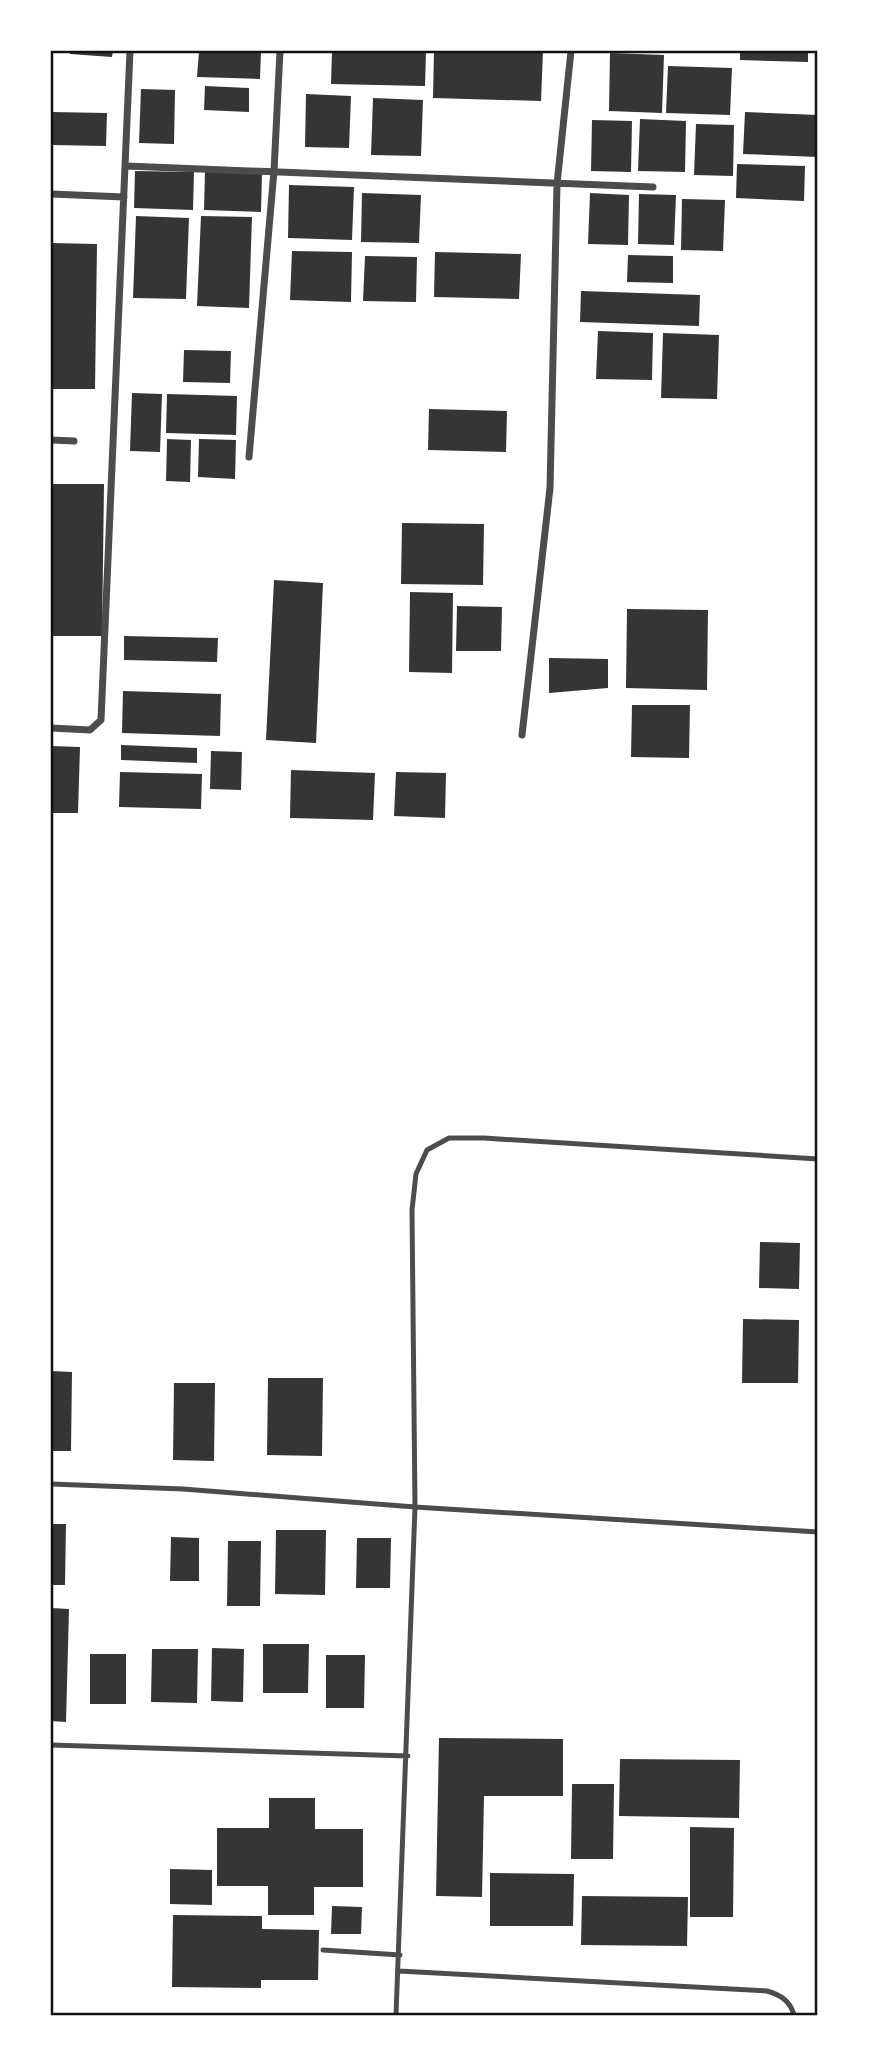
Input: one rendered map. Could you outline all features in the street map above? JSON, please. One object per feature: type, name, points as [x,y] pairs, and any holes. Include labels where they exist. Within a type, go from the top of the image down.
[{"type":"street","points":[[51,728],[90,730],[101,720],[130,51]]},
{"type":"street","points":[[249,457],[274,171],[280,51]]},
{"type":"street","points":[[522,735],[550,488],[557,184],[571,51]]},
{"type":"street","points":[[126,166],[653,187]]},
{"type":"street","points":[[51,194],[124,197]]},
{"type":"street","points":[[51,440],[74,441]]},
{"type":"lane","points":[[396,2015],[408,1756],[415,1507],[412,1210],[416,1174],[427,1150],[449,1138],[484,1138],[818,1159]]},
{"type":"lane","points":[[51,1484],[183,1489],[415,1507],[818,1532]]},
{"type":"lane","points":[[51,1745],[408,1756]]},
{"type":"lane","points":[[323,1950],[400,1955]]},
{"type":"lane","points":[[399,1971],[768,1991],[785,1999],[794,2015]]},
{"type":"building","points":[[71,51],[113,51],[112,57],[70,54]]},
{"type":"building","points":[[199,51],[261,51],[260,79],[197,77]]},
{"type":"building","points":[[332,51],[426,51],[425,86],[331,84]]},
{"type":"building","points":[[434,51],[543,51],[541,101],[433,98]]},
{"type":"building","points":[[740,51],[808,51],[808,62],[740,60]]},
{"type":"building","points":[[610,53],[664,55],[662,113],[609,111]]},
{"type":"building","points":[[668,66],[732,68],[730,115],[666,113]]},
{"type":"building","points":[[205,86],[249,88],[249,112],[204,110]]},
{"type":"building","points":[[141,89],[175,90],[174,144],[139,143]]},
{"type":"building","points":[[306,94],[351,96],[349,148],[305,147]]},
{"type":"building","points":[[373,98],[423,100],[421,156],[371,155]]},
{"type":"building","points":[[51,112],[107,113],[106,146],[51,145]]},
{"type":"building","points":[[745,112],[818,115],[818,157],[743,154]]},
{"type":"building","points":[[640,119],[686,121],[685,172],[638,171]]},
{"type":"building","points":[[592,120],[632,121],[631,172],[591,171]]},
{"type":"building","points":[[696,124],[734,125],[733,176],[694,175]]},
{"type":"building","points":[[737,164],[805,166],[804,201],[736,198]]},
{"type":"building","points":[[135,171],[194,172],[193,210],[134,208]]},
{"type":"building","points":[[205,171],[262,173],[261,212],[204,210]]},
{"type":"building","points":[[289,185],[354,187],[352,240],[288,238]]},
{"type":"building","points":[[362,193],[421,195],[419,243],[361,242]]},
{"type":"building","points":[[590,193],[629,195],[628,245],[588,244]]},
{"type":"building","points":[[639,194],[676,195],[674,245],[638,244]]},
{"type":"building","points":[[682,199],[725,200],[723,251],[681,250]]},
{"type":"building","points":[[136,216],[189,218],[186,299],[133,298]]},
{"type":"building","points":[[201,216],[252,217],[249,308],[197,306]]},
{"type":"building","points":[[51,243],[97,244],[95,389],[51,389]]},
{"type":"building","points":[[292,251],[352,252],[351,302],[290,300]]},
{"type":"building","points":[[435,252],[521,254],[519,299],[434,297]]},
{"type":"building","points":[[628,255],[673,256],[673,283],[627,282]]},
{"type":"building","points":[[365,256],[417,257],[416,302],[363,301]]},
{"type":"building","points":[[581,291],[700,295],[699,326],[580,322]]},
{"type":"building","points":[[598,331],[653,333],[652,380],[596,379]]},
{"type":"building","points":[[663,333],[719,335],[717,399],[661,398]]},
{"type":"building","points":[[184,350],[231,351],[230,383],[183,382]]},
{"type":"building","points":[[132,393],[162,394],[160,452],[130,451]]},
{"type":"building","points":[[167,394],[237,396],[236,435],[166,433]]},
{"type":"building","points":[[429,409],[507,411],[506,452],[428,450]]},
{"type":"building","points":[[167,439],[191,440],[190,482],[166,481]]},
{"type":"building","points":[[199,439],[236,440],[235,479],[198,477]]},
{"type":"building","points":[[51,484],[104,484],[102,636],[51,636]]},
{"type":"building","points":[[402,523],[484,524],[483,585],[401,584]]},
{"type":"building","points":[[274,580],[323,583],[316,743],[266,740]]},
{"type":"building","points":[[410,592],[453,593],[452,673],[409,672]]},
{"type":"building","points":[[457,606],[502,607],[501,651],[456,651]]},
{"type":"building","points":[[627,609],[708,610],[707,690],[626,688]]},
{"type":"building","points":[[124,636],[218,638],[217,662],[124,660]]},
{"type":"building","points":[[549,658],[608,659],[608,688],[549,693]]},
{"type":"building","points":[[123,691],[221,694],[220,736],[122,733]]},
{"type":"building","points":[[632,705],[690,705],[689,758],[631,757]]},
{"type":"building","points":[[121,745],[197,748],[197,763],[121,760]]},
{"type":"building","points":[[51,746],[80,747],[78,813],[51,813]]},
{"type":"building","points":[[211,751],[242,752],[241,790],[210,789]]},
{"type":"building","points":[[291,770],[375,773],[373,820],[290,818]]},
{"type":"building","points":[[120,772],[202,774],[201,809],[119,807]]},
{"type":"building","points":[[396,772],[446,773],[445,818],[394,816]]},
{"type":"building","points":[[760,1242],[800,1243],[799,1289],[759,1288]]},
{"type":"building","points":[[743,1319],[799,1320],[798,1383],[742,1383]]},
{"type":"building","points":[[51,1371],[72,1372],[71,1451],[51,1451]]},
{"type":"building","points":[[268,1378],[323,1378],[322,1456],[267,1455]]},
{"type":"building","points":[[174,1383],[215,1383],[214,1461],[173,1460]]},
{"type":"building","points":[[51,1524],[66,1524],[65,1585],[51,1585]]},
{"type":"building","points":[[276,1530],[326,1530],[325,1595],[275,1594]]},
{"type":"building","points":[[171,1537],[199,1538],[199,1581],[170,1581]]},
{"type":"building","points":[[357,1538],[391,1538],[390,1588],[356,1588]]},
{"type":"building","points":[[228,1541],[261,1541],[260,1606],[227,1606]]},
{"type":"building","points":[[51,1608],[69,1609],[66,1722],[51,1721]]},
{"type":"building","points":[[263,1644],[309,1644],[308,1693],[263,1693]]},
{"type":"building","points":[[212,1648],[244,1649],[243,1702],[211,1701]]},
{"type":"building","points":[[152,1649],[198,1649],[197,1703],[151,1702]]},
{"type":"building","points":[[90,1654],[126,1654],[126,1704],[90,1704]]},
{"type":"building","points":[[326,1655],[365,1655],[364,1708],[326,1708]]},
{"type":"building","points":[[439,1738],[563,1739],[563,1796],[484,1796],[482,1897],[436,1896]]},
{"type":"building","points":[[620,1759],[740,1760],[739,1818],[619,1816]]},
{"type":"building","points":[[572,1784],[614,1784],[613,1859],[571,1859]]},
{"type":"building","points":[[269,1798],[315,1798],[315,1829],[363,1829],[363,1887],[314,1887],[314,1915],[268,1915],[268,1886],[217,1886],[217,1828],[269,1828]]},
{"type":"building","points":[[690,1827],[734,1828],[733,1917],[690,1917]]},
{"type":"building","points":[[170,1869],[212,1870],[212,1905],[170,1904]]},
{"type":"building","points":[[490,1873],[574,1874],[573,1926],[490,1926]]},
{"type":"building","points":[[582,1896],[688,1897],[687,1946],[581,1945]]},
{"type":"building","points":[[332,1906],[362,1907],[361,1934],[331,1934]]},
{"type":"building","points":[[173,1915],[262,1916],[262,1929],[319,1930],[318,1980],[261,1980],[261,1988],[172,1987]]}]
